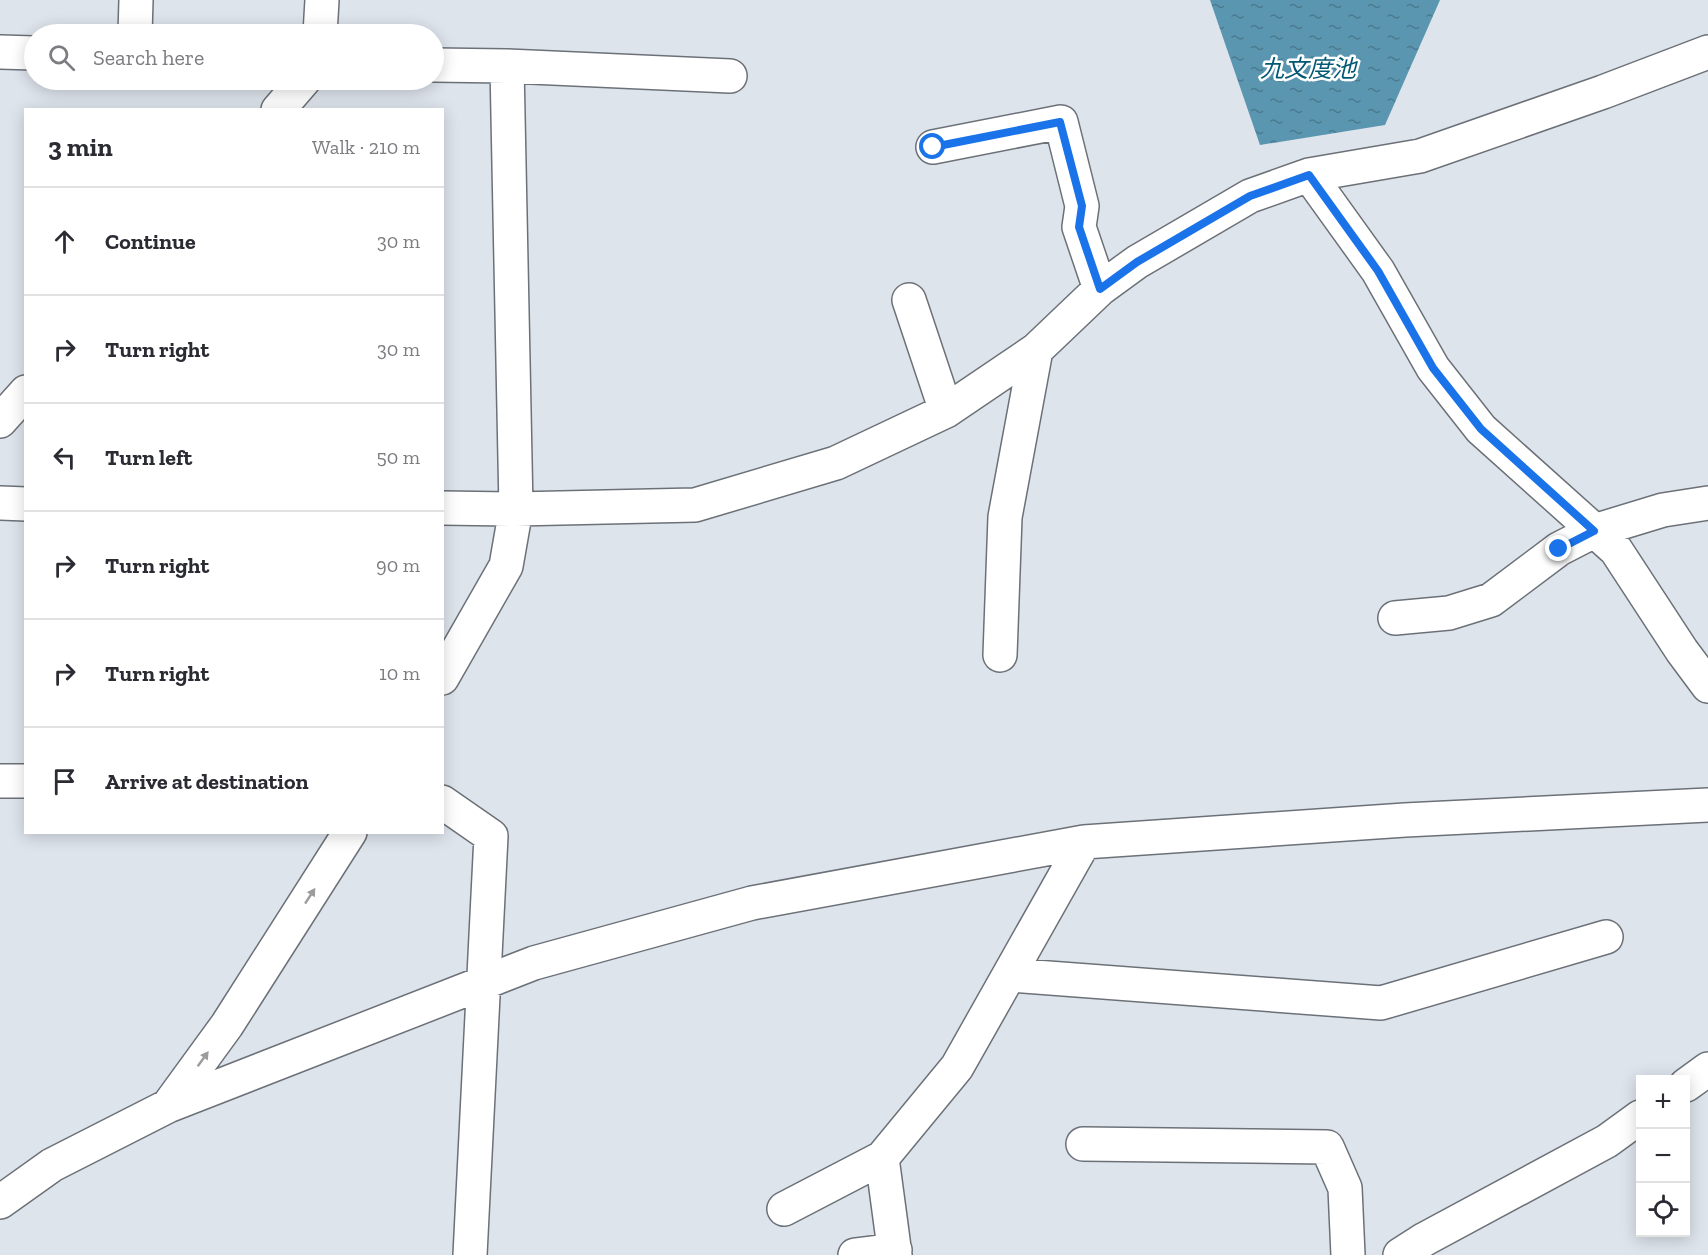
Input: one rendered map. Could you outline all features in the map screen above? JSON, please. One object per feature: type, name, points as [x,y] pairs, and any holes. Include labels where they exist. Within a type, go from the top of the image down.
[{"type":"street","points":[[135,24],[136,0]]},
{"type":"street","points":[[321,24],[322,0]]},
{"type":"street","points":[[0,52],[24,53]]},
{"type":"street","points":[[444,508],[516,509],[695,505],[836,463],[946,411],[1036,350],[1100,289],[1137,262],[1250,196],[1309,175],[1420,156],[1604,92],[1708,52]]},
{"type":"street","points":[[444,65],[729,76]]},
{"type":"street","points":[[444,674],[506,566],[516,509],[507,66]]},
{"type":"street","points":[[280,108],[295,90]]},
{"type":"street","points":[[933,147],[1060,122],[1082,206],[1079,227],[1100,289]]},
{"type":"street","points":[[1309,175],[1378,271],[1433,368],[1481,429],[1616,549],[1682,651],[1708,686]]},
{"type":"street","points":[[909,300],[946,411]]},
{"type":"street","points":[[1000,655],[1005,517],[1036,350]]},
{"type":"street","points":[[0,421],[24,394]]},
{"type":"street","points":[[0,503],[24,504]]},
{"type":"street","points":[[1395,618],[1449,613],[1491,600],[1559,549],[1594,531],[1663,510],[1708,503]]},
{"type":"street","points":[[0,782],[24,781]]},
{"type":"street","points":[[444,803],[491,836],[470,1255]]},
{"type":"street","points":[[0,1202],[52,1165],[168,1106],[534,963],[752,903],[1084,842],[1405,820],[1708,805]]},
{"type":"street","points":[[168,1106],[227,1025],[350,834]]},
{"type":"street","points":[[784,1209],[882,1158],[957,1067],[1084,842]]},
{"type":"street","points":[[1009,975],[1381,1003],[1605,937]]},
{"type":"street","points":[[1690,1081],[1708,1069]]},
{"type":"street","points":[[1418,1250],[1607,1141],[1636,1120]]},
{"type":"street","points":[[1083,1144],[1327,1147],[1345,1188],[1348,1255]]},
{"type":"street","points":[[855,1255],[895,1252],[882,1158]]},
{"type":"water","name":"九文度池","points":[[1210,0],[1440,0],[1385,125],[1260,145]]},
{"type":"route","points":[[933,147],[1060,122],[1082,206],[1079,227],[1100,289],[1137,262],[1250,196],[1309,175],[1378,271],[1433,368],[1481,429],[1594,531],[1559,549]]}]
